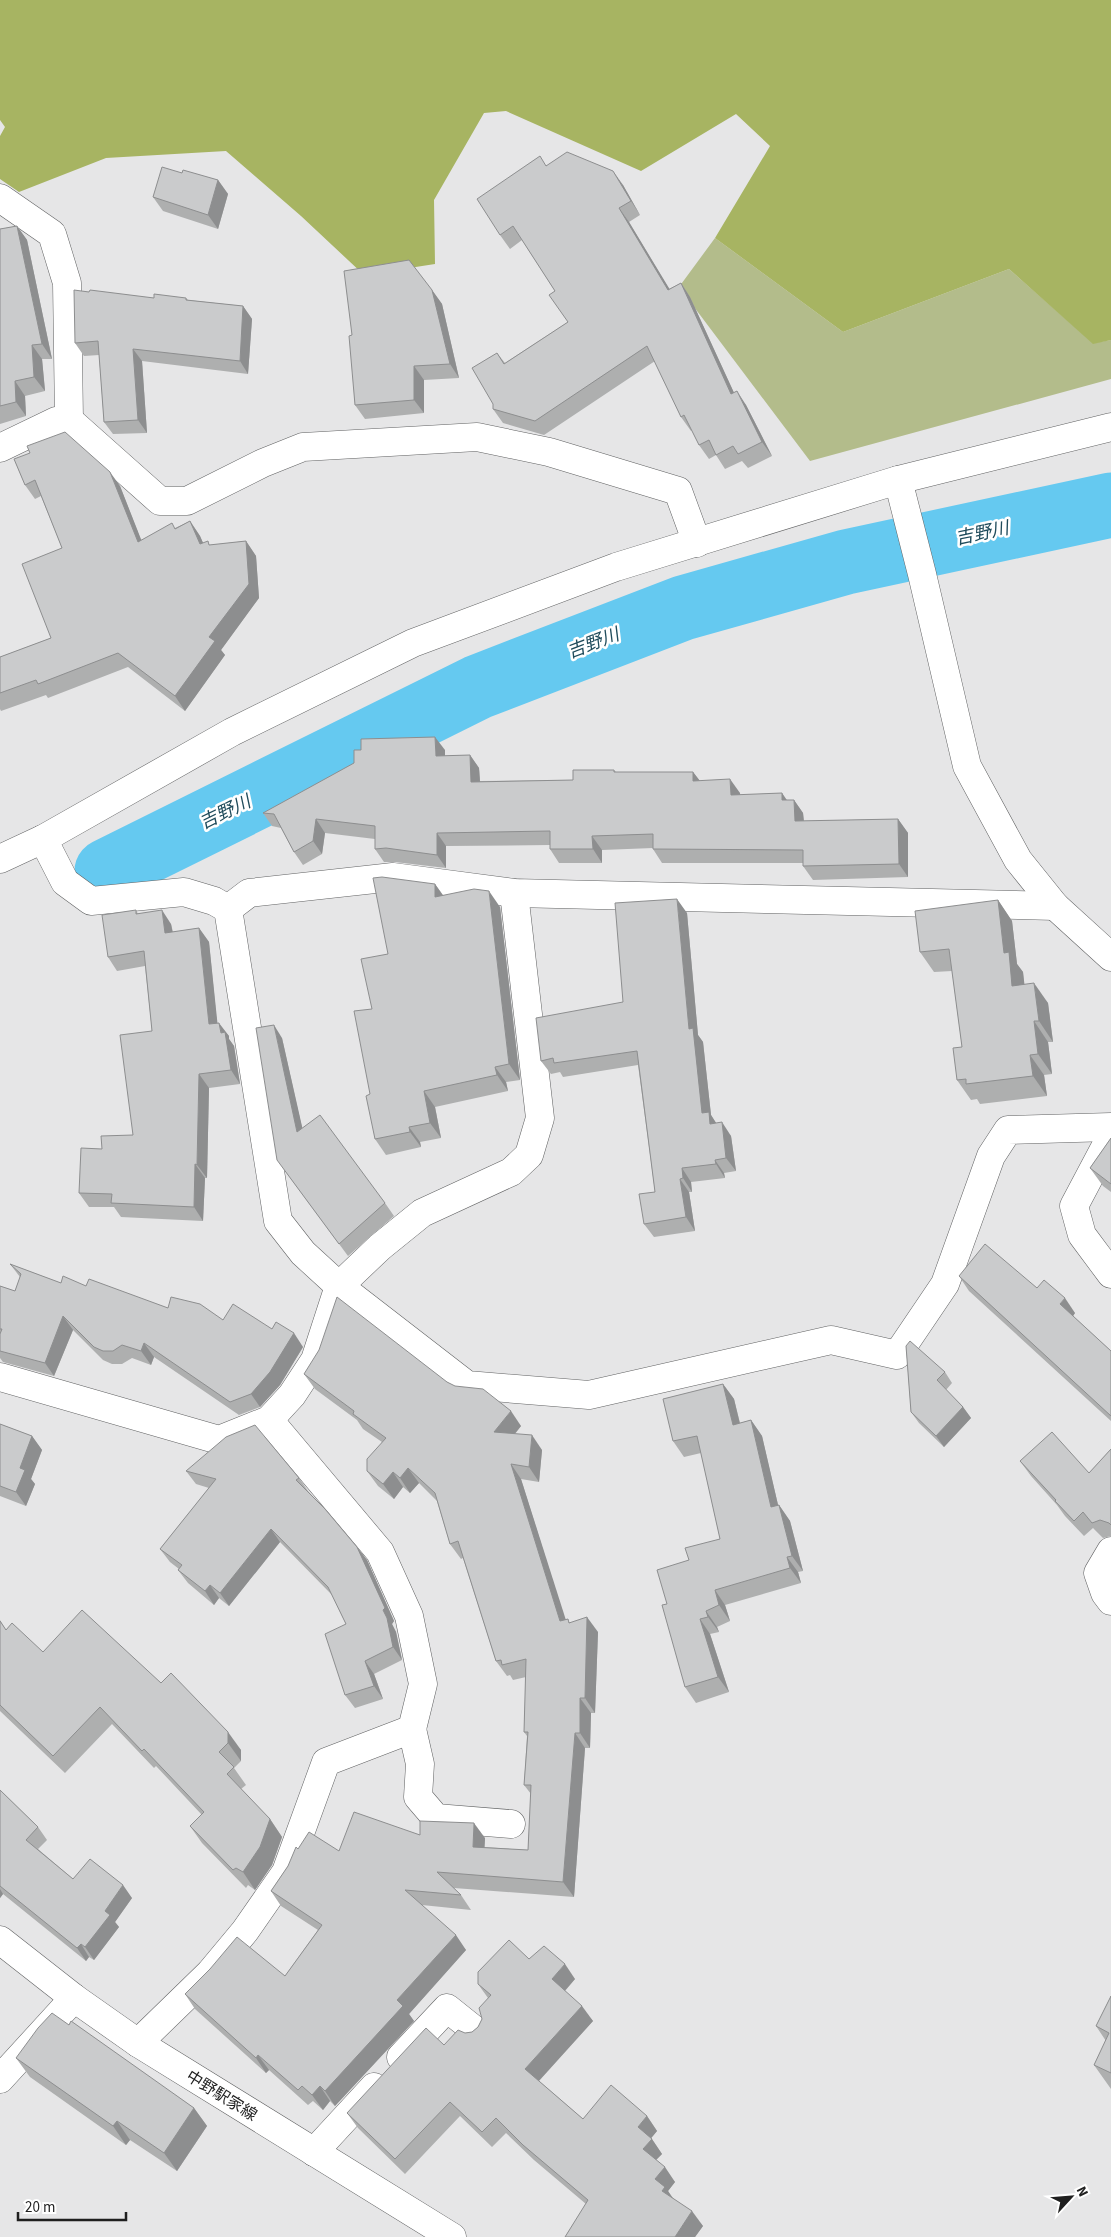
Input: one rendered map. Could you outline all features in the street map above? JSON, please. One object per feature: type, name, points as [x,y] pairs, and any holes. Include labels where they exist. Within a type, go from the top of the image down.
[{"type":"street","points":[[0,198],[52,234],[67,283],[69,420]]},
{"type":"street","points":[[0,448],[56,421],[69,420],[160,501],[187,501],[263,463],[303,448],[478,437],[549,452],[678,491],[697,543]]},
{"type":"street","points":[[0,859],[43,839],[232,732],[413,643],[616,567],[898,480],[1111,427]]},
{"type":"street","points":[[898,480],[968,766],[1018,860],[1055,906],[1111,957]]},
{"type":"street","points":[[43,839],[65,882],[91,902],[184,892],[214,901],[228,909]]},
{"type":"street","points":[[228,909],[249,893],[393,877],[514,893],[1055,906]]},
{"type":"street","points":[[0,1377],[219,1440],[269,1420],[292,1395],[315,1360],[339,1286],[380,1247],[422,1214],[511,1172],[529,1155],[540,1118],[514,893]]},
{"type":"street","points":[[228,909],[278,1220],[303,1253],[339,1286],[467,1385],[589,1395],[831,1340],[897,1355],[946,1284],[991,1156],[1008,1130],[1111,1127]]},
{"type":"street","points":[[1111,1137],[1074,1206],[1082,1235],[1111,1274]]},
{"type":"street","points":[[269,1420],[380,1552],[409,1616],[423,1684],[412,1729],[420,1764],[418,1797],[436,1818],[510,1824]]},
{"type":"street","points":[[1111,1551],[1098,1573],[1105,1593],[1111,1601]]},
{"type":"street","points":[[138,2043],[210,1973],[245,1931],[286,1872],[326,1762],[412,1729]]},
{"type":"street","name":"中野駅家線","points":[[0,1940],[74,1998],[138,2043],[452,2237]]},
{"type":"street","points":[[0,2079],[74,1998]]},
{"type":"street","points":[[314,2152],[447,2008],[477,2032]]},
{"type":"green space","points":[[0,0],[1111,0],[1111,340],[1093,344],[1009,269],[843,332],[715,238],[770,146],[736,114],[641,171],[506,111],[484,113],[434,200],[435,264],[364,275],[301,216],[226,151],[106,158],[19,192],[0,179],[0,136],[5,127],[0,120]]},
{"type":"green space","points":[[715,238],[843,332],[1009,269],[1093,343],[1111,340],[1111,379],[810,461],[679,287]]},
{"type":"building","points":[[567,152],[613,171],[631,201],[619,208],[668,290],[681,283],[731,394],[737,391],[762,442],[738,454],[733,446],[716,455],[709,440],[699,445],[684,415],[681,417],[647,346],[535,421],[493,409],[493,404],[472,368],[497,353],[504,364],[568,322],[549,295],[555,291],[513,226],[500,235],[477,199],[540,156],[546,166]]},
{"type":"building","points":[[162,167],[182,173],[183,170],[218,180],[208,215],[153,197]]},
{"type":"building","points":[[17,226],[42,344],[32,345],[34,377],[15,381],[16,402],[0,406],[0,229]]},
{"type":"building","points":[[409,260],[432,290],[450,364],[414,366],[414,400],[355,405],[349,336],[352,335],[344,271]]},
{"type":"building","points":[[74,290],[89,292],[90,290],[154,298],[154,294],[186,298],[186,300],[243,306],[240,361],[133,349],[138,420],[104,422],[98,341],[75,343]]},
{"type":"building","points":[[65,432],[110,472],[138,542],[172,523],[175,529],[190,521],[200,544],[208,541],[209,545],[246,541],[249,584],[209,637],[215,641],[175,696],[118,653],[38,684],[36,680],[0,693],[0,657],[51,638],[22,564],[62,548],[35,480],[25,485],[14,459],[30,453],[27,446]]},
{"type":"building","points":[[435,737],[436,756],[470,755],[471,782],[573,780],[573,770],[693,772],[693,781],[730,779],[731,795],[782,793],[782,800],[794,800],[795,821],[898,819],[899,864],[803,866],[803,850],[653,849],[653,834],[592,836],[593,849],[550,849],[550,831],[437,833],[437,855],[386,848],[375,849],[375,826],[316,819],[313,841],[294,852],[274,814],[263,813],[354,763],[354,750],[361,750],[361,739]]},
{"type":"building","points":[[382,877],[435,884],[435,897],[474,889],[489,891],[509,1064],[495,1067],[497,1075],[424,1091],[430,1123],[409,1127],[410,1132],[375,1139],[366,1096],[370,1094],[354,1011],[372,1009],[361,959],[388,954],[373,878]]},
{"type":"building","points":[[677,899],[689,1029],[693,1028],[702,1113],[709,1112],[710,1124],[722,1122],[726,1158],[715,1160],[716,1164],[682,1168],[683,1178],[680,1179],[686,1217],[644,1224],[639,1194],[655,1192],[637,1051],[554,1063],[553,1058],[541,1061],[536,1018],[623,1002],[615,903]]},
{"type":"building","points":[[998,900],[1004,953],[1009,952],[1012,986],[1034,983],[1039,1021],[1034,1021],[1038,1054],[1030,1055],[1033,1076],[966,1084],[966,1079],[957,1080],[953,1048],[962,1047],[949,949],[920,952],[915,911]]},
{"type":"building","points":[[136,910],[136,914],[162,910],[165,933],[199,928],[209,1024],[219,1023],[221,1033],[225,1032],[231,1070],[199,1074],[194,1207],[111,1203],[112,1194],[79,1193],[81,1148],[102,1149],[101,1136],[133,1135],[120,1035],[152,1031],[144,951],[108,957],[102,915]]},
{"type":"building","points":[[274,1025],[297,1132],[320,1115],[385,1203],[339,1244],[277,1160],[256,1028]]},
{"type":"building","points":[[1111,1138],[1111,1184],[1090,1168]]},
{"type":"building","points":[[985,1244],[1037,1288],[1044,1280],[1065,1298],[1060,1304],[1111,1351],[1111,1416],[959,1276]]},
{"type":"building","points":[[10,1264],[61,1283],[63,1276],[86,1286],[89,1279],[168,1308],[171,1297],[200,1304],[223,1320],[233,1304],[272,1329],[276,1322],[294,1333],[270,1372],[251,1394],[230,1402],[144,1343],[141,1351],[122,1345],[113,1351],[103,1351],[94,1347],[63,1316],[45,1363],[0,1351],[0,1334],[2,1329],[0,1329],[0,1286],[15,1291],[21,1274]]},
{"type":"building","points":[[337,1297],[447,1382],[455,1386],[483,1389],[511,1411],[494,1432],[532,1435],[529,1467],[511,1464],[560,1621],[568,1619],[569,1623],[587,1617],[585,1698],[580,1698],[580,1733],[575,1733],[563,1882],[437,1872],[461,1895],[405,1890],[456,1935],[397,2000],[403,2006],[325,2091],[320,2086],[312,2095],[302,2086],[298,2090],[258,2055],[256,2058],[185,1994],[210,1969],[237,1937],[285,1976],[322,1925],[271,1891],[288,1866],[296,1847],[298,1849],[309,1832],[339,1851],[354,1812],[420,1835],[420,1821],[474,1823],[473,1847],[528,1850],[531,1785],[524,1785],[528,1732],[524,1732],[526,1659],[502,1665],[501,1660],[496,1661],[458,1541],[450,1544],[435,1493],[408,1468],[400,1478],[393,1472],[383,1484],[367,1471],[367,1459],[386,1438],[353,1414],[354,1411],[304,1374],[319,1350]]},
{"type":"building","points":[[910,1341],[945,1372],[937,1380],[963,1407],[936,1436],[911,1412],[906,1346]]},
{"type":"building","points":[[723,1384],[733,1425],[751,1420],[771,1507],[779,1505],[792,1556],[787,1557],[790,1568],[715,1590],[719,1605],[706,1611],[708,1617],[700,1619],[718,1677],[685,1687],[662,1605],[667,1604],[657,1570],[689,1560],[685,1548],[720,1539],[697,1436],[673,1441],[663,1399]]},
{"type":"building","points":[[0,1424],[32,1436],[20,1468],[25,1470],[16,1492],[0,1486]]},
{"type":"building","points":[[255,1425],[299,1478],[296,1480],[325,1509],[357,1547],[385,1608],[383,1610],[387,1618],[393,1647],[365,1661],[374,1686],[345,1695],[325,1634],[346,1624],[328,1587],[271,1529],[220,1593],[210,1585],[205,1591],[178,1570],[182,1565],[160,1549],[216,1479],[186,1471],[226,1437]]},
{"type":"building","points":[[1052,1432],[1089,1473],[1111,1449],[1111,1525],[1100,1520],[1092,1523],[1083,1512],[1074,1521],[1020,1461]]},
{"type":"building","points":[[82,1610],[161,1683],[171,1673],[228,1732],[228,1743],[219,1752],[234,1767],[227,1774],[270,1819],[260,1847],[243,1872],[236,1868],[233,1870],[190,1826],[204,1812],[144,1749],[142,1751],[100,1707],[53,1756],[0,1705],[0,1621],[6,1630],[12,1623],[43,1652]]},
{"type":"building","points":[[0,1790],[38,1827],[26,1840],[73,1879],[90,1859],[123,1885],[105,1911],[110,1915],[85,1947],[81,1944],[77,1948],[0,1886]]},
{"type":"building","points":[[509,1940],[529,1959],[544,1946],[565,1964],[552,1979],[582,2006],[525,2069],[583,2119],[611,2085],[647,2116],[638,2127],[652,2139],[643,2149],[665,2167],[655,2179],[665,2187],[662,2191],[692,2211],[675,2237],[565,2237],[588,2200],[523,2145],[496,2118],[482,2132],[450,2102],[395,2159],[347,2113],[426,2028],[444,2045],[458,2030],[465,2033],[472,2032],[478,2027],[482,2019],[479,2008],[491,1995],[478,1984],[478,1972]]},
{"type":"building","points":[[1111,1996],[1111,2073],[1094,2065],[1109,2033],[1096,2026]]},
{"type":"building","points":[[52,2013],[69,2025],[71,2021],[194,2108],[164,2153],[117,2121],[113,2126],[16,2058],[38,2028]]},
{"type":"waterway","name":"吉野川","points":[[107,871],[478,687],[683,608],[846,562],[1111,505]]}]
